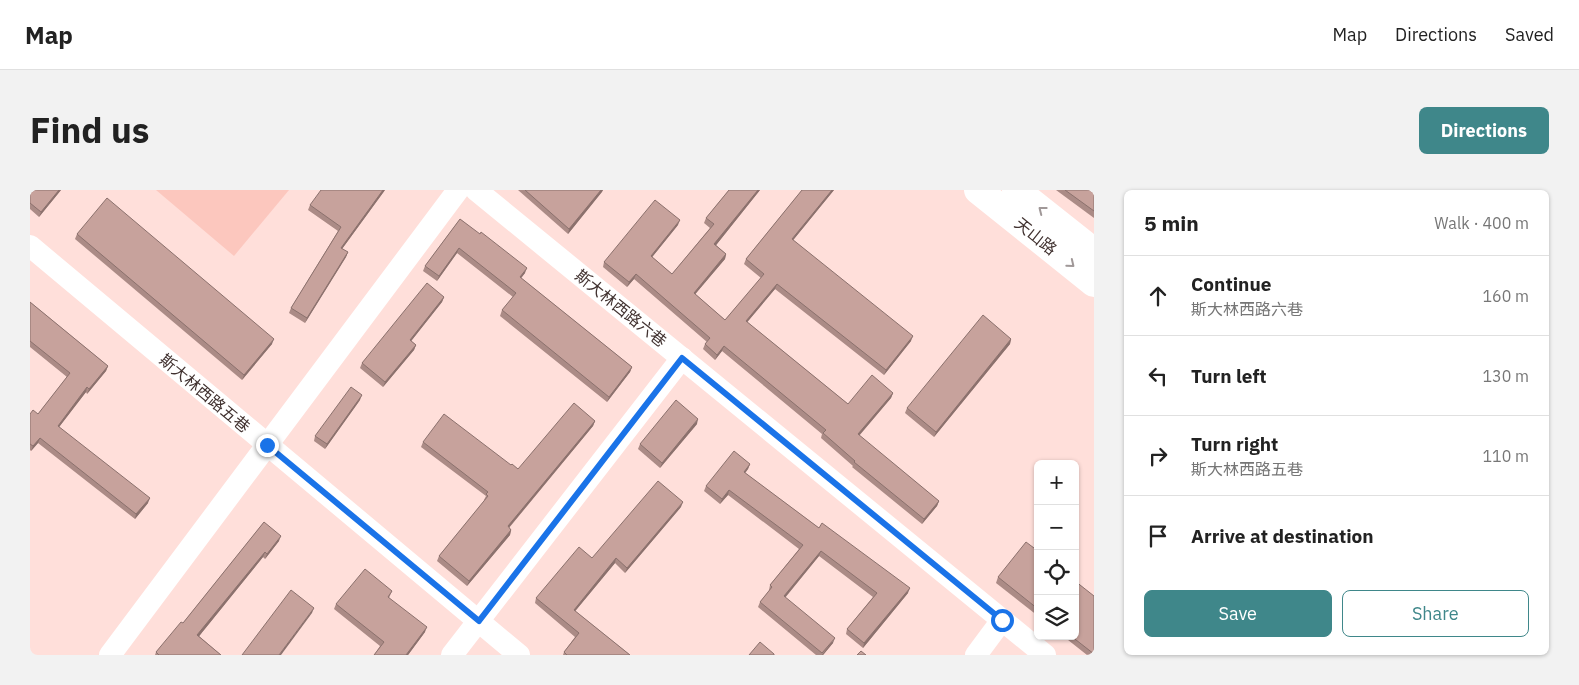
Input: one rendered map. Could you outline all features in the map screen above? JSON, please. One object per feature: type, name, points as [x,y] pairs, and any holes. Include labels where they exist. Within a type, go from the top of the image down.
[{"type":"main road","name":"天山路","points":[[978,190],[1094,283]]},
{"type":"main road","name":"天山路","points":[[1016,190],[1094,252]]},
{"type":"street","points":[[110,655],[458,190]]},
{"type":"street","name":"斯大林西路六巷","points":[[476,190],[1045,655]]},
{"type":"street","name":"斯大林西路五巷","points":[[30,246],[519,655]]},
{"type":"street","points":[[452,655],[682,358]]},
{"type":"street","points":[[976,655],[1002,620]]},
{"type":"shaded area","points":[[156,190],[289,190],[234,256]]},
{"type":"building","points":[[30,190],[59,190],[41,212],[30,203]]},
{"type":"building","points":[[321,190],[383,190],[341,248],[348,252],[307,318],[291,308],[341,227],[310,205]]},
{"type":"building","points":[[525,190],[601,190],[569,229]]},
{"type":"building","points":[[729,190],[758,190],[714,244],[726,254],[694,293],[725,320],[764,274],[746,259],[802,190],[832,190],[792,239],[913,336],[886,370],[777,284],[746,321],[848,404],[872,375],[893,393],[858,434],[939,501],[924,519],[854,462],[823,433],[826,430],[724,346],[717,355],[705,344],[710,338],[636,274],[629,282],[604,262],[655,200],[680,220],[651,256],[672,274],[714,224],[706,218]]},
{"type":"building","points":[[1065,190],[1094,190],[1094,211]]},
{"type":"building","points":[[107,198],[274,339],[244,375],[77,234]]},
{"type":"building","points":[[460,219],[480,234],[481,232],[527,268],[520,277],[632,367],[609,397],[502,310],[516,293],[459,248],[439,276],[425,266]]},
{"type":"building","points":[[427,283],[444,297],[410,340],[416,345],[385,382],[362,363]]},
{"type":"building","points":[[30,302],[108,366],[89,389],[87,387],[58,426],[150,498],[136,514],[40,438],[33,446],[30,444],[30,414],[33,410],[38,414],[70,373],[30,341]]},
{"type":"building","points":[[983,315],[1011,339],[936,432],[907,408]]},
{"type":"building","points":[[351,387],[362,395],[327,444],[315,436]]},
{"type":"building","points":[[676,400],[698,419],[662,463],[640,444]]},
{"type":"building","points":[[574,403],[595,421],[508,526],[511,530],[469,581],[439,556],[488,496],[486,494],[488,492],[423,442],[444,414],[518,469]]},
{"type":"building","points":[[734,451],[750,464],[744,472],[819,528],[822,523],[910,588],[864,643],[847,629],[877,593],[821,551],[784,596],[835,638],[822,653],[760,602],[772,587],[770,585],[803,545],[729,490],[722,499],[706,486]]},
{"type":"building","points":[[658,481],[683,502],[627,568],[616,558],[574,610],[630,655],[567,655],[564,652],[579,633],[536,598],[579,547],[592,558]]},
{"type":"building","points":[[264,522],[281,536],[267,554],[265,552],[197,635],[221,655],[159,655],[156,652],[181,622],[183,623]]},
{"type":"building","points":[[1026,542],[1034,548],[1034,606],[998,577]]},
{"type":"building","points":[[365,569],[392,591],[388,597],[427,627],[406,655],[374,655],[384,642],[336,604]]},
{"type":"building","points":[[1079,584],[1094,596],[1094,654],[1076,640],[1079,640]]},
{"type":"building","points":[[291,590],[314,608],[279,655],[242,655]]},
{"type":"building","points":[[760,642],[774,654],[774,655],[749,655]]},
{"type":"building","points":[[861,651],[866,655],[857,655]]},
{"type":"route","points":[[267,445],[479,621],[682,358],[1002,620]]}]
